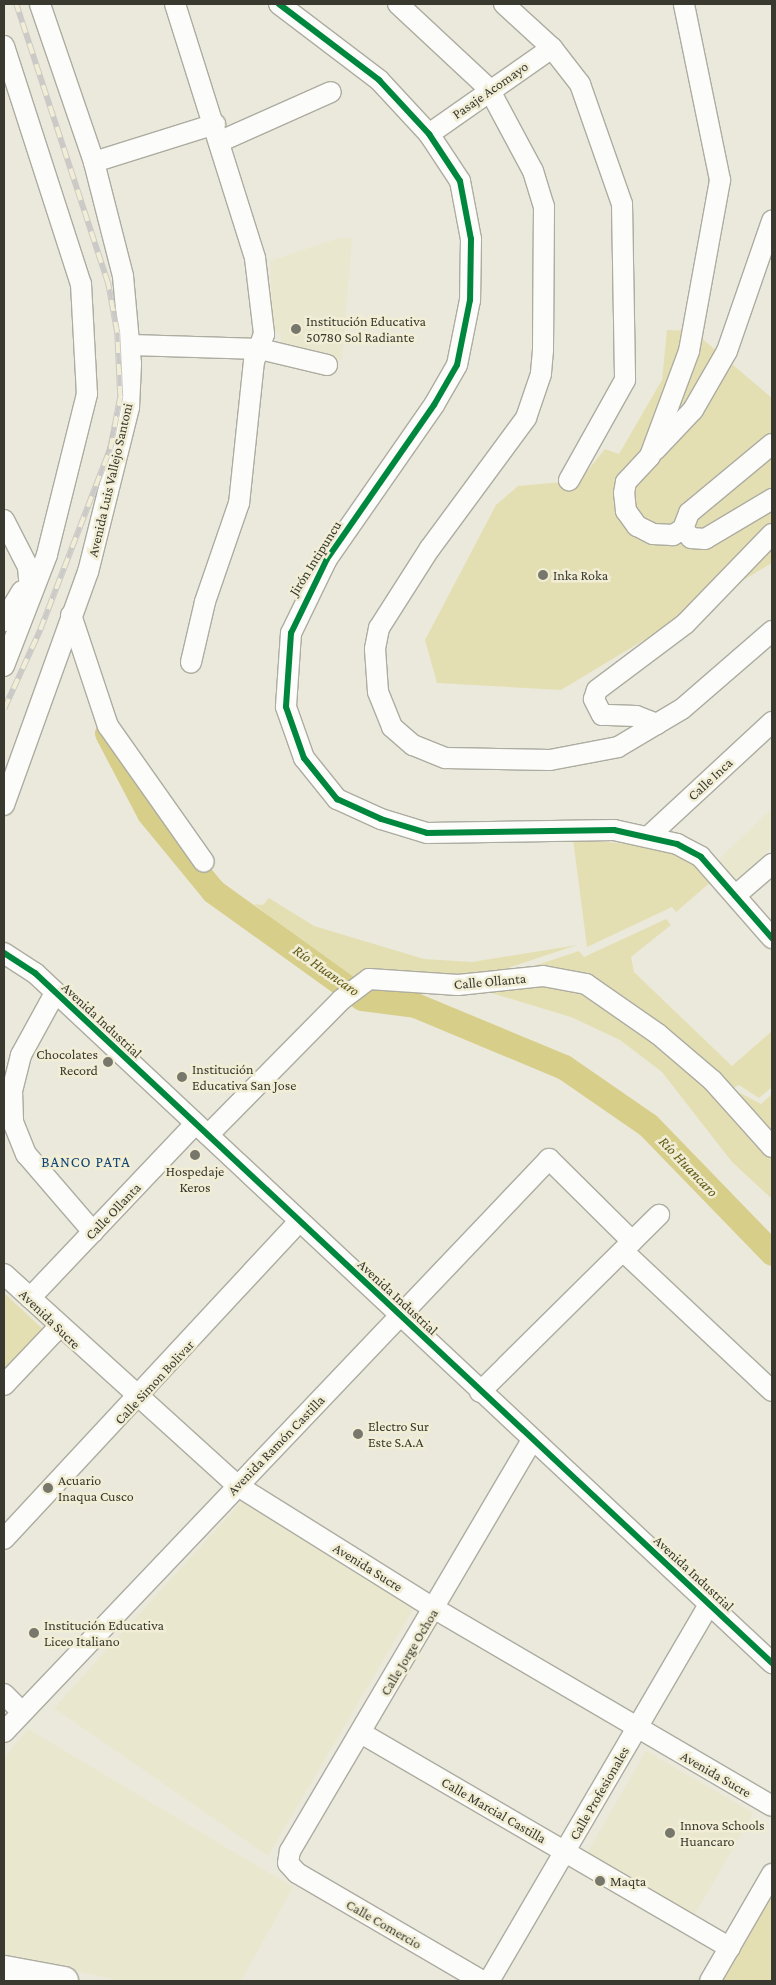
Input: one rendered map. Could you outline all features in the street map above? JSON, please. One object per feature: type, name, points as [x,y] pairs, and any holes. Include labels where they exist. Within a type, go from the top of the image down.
[{"type":"highway","points":[[4,1970],[64,1981]]},
{"type":"street","name":"Avenida Luis Vallejo Santoni","points":[[4,805],[88,572],[129,406],[131,345],[124,276],[94,162],[40,4]]},
{"type":"street","points":[[175,4],[218,132],[255,258],[264,334],[254,361],[239,503],[205,602],[191,662]]},
{"type":"street","name":"Jirón Intipuncu","points":[[279,4],[379,80],[429,134],[460,181],[470,239],[470,300],[457,365],[434,405],[327,559],[298,611],[286,661],[286,707],[304,758],[337,799],[380,819],[427,832],[614,830],[649,836],[691,851],[736,894],[772,938]]},
{"type":"street","points":[[398,4],[489,89],[529,162],[544,206],[541,374],[526,418],[430,548],[379,628],[375,649],[380,702],[392,727],[413,745],[446,758],[550,760],[618,747],[657,724],[710,687],[772,630]]},
{"type":"street","points":[[504,4],[552,48],[580,84],[622,204],[625,380],[570,480]]},
{"type":"street","points":[[650,456],[689,351],[720,180],[684,4]]},
{"type":"street","points":[[4,46],[81,284],[86,314],[87,394],[83,426],[29,602],[4,666]]},
{"type":"street","name":"Pasaje Acomayo","points":[[429,134],[489,89],[552,48]]},
{"type":"street","points":[[94,162],[218,132],[331,92]]},
{"type":"street","points":[[772,221],[727,351],[693,410],[626,482],[626,511],[637,526],[653,534],[673,535],[683,529],[689,512],[772,444]]},
{"type":"street","points":[[131,345],[260,349],[327,365]]},
{"type":"street","points":[[683,529],[691,538],[705,540],[772,500]]},
{"type":"street","points":[[4,520],[28,567],[29,602]]},
{"type":"street","points":[[657,724],[636,716],[602,715],[594,699],[597,690],[685,624],[772,534]]},
{"type":"street","points":[[4,621],[20,597],[28,567]]},
{"type":"street","points":[[71,615],[108,726],[204,862]]},
{"type":"street","name":"Calle Inca","points":[[649,836],[772,722]]},
{"type":"street","points":[[736,894],[772,864]]},
{"type":"street","name":"Avenida Industrial","points":[[4,953],[23,963],[772,1663]]},
{"type":"street","name":"Calle Ollanta","points":[[30,1298],[92,1232],[341,1000],[359,984],[369,979],[458,985],[543,976],[586,984],[682,1053],[772,1148]]},
{"type":"street","points":[[55,993],[21,1055],[12,1091],[13,1122],[26,1154],[92,1232]]},
{"type":"street","name":"Avenida Ramón Castilla","points":[[4,1732],[21,1711],[400,1317],[549,1159],[628,1246]]},
{"type":"street","points":[[480,1392],[658,1215]]},
{"type":"street","name":"Calle Simon Bolivar","points":[[4,1539],[138,1400],[300,1221]]},
{"type":"street","points":[[628,1246],[772,1391]]},
{"type":"street","name":"Avenida Sucre","points":[[4,1274],[58,1328],[238,1486],[435,1609],[772,1806]]},
{"type":"street","points":[[4,1385],[58,1328]]},
{"type":"street","name":"Calle Jorge Ochoa","points":[[288,1864],[290,1851],[435,1609],[532,1440]]},
{"type":"street","name":"Calle Profesionales","points":[[489,1981],[709,1604]]},
{"type":"street","points":[[4,1694],[21,1711]]},
{"type":"street","name":"Calle Marcial Castilla","points":[[361,1733],[730,1948]]},
{"type":"street","name":"Calle Comercio","points":[[288,1864],[297,1873],[482,1981]]},
{"type":"street","points":[[710,1981],[772,1874]]},
{"type":"shaded area","points":[[339,238],[352,238],[342,360],[280,351],[281,335],[273,330],[270,261]]},
{"type":"shaded area","points":[[667,330],[693,331],[772,398],[772,563],[561,690],[437,683],[425,640],[496,505],[518,486],[562,482],[574,487],[605,449],[619,454],[662,380]]},
{"type":"shaded area","points":[[772,808],[772,847],[737,881],[719,859]]},
{"type":"shaded area","points":[[573,839],[649,846],[694,861],[712,881],[676,912],[672,907],[587,947]]},
{"type":"shaded area","points":[[269,898],[314,926],[424,959],[472,962],[577,945],[505,969],[503,975],[473,977],[373,968],[354,984],[254,904],[263,905]]},
{"type":"shaded area","points":[[666,919],[671,925],[631,957],[634,972],[732,1066],[772,1031],[772,1087],[759,1098],[739,1085],[730,1090],[623,999],[513,973],[579,951],[584,957]]},
{"type":"shaded area","points":[[510,985],[553,985],[584,991],[696,1073],[772,1158],[772,1199],[732,1162],[662,1072],[620,1040],[571,1017],[488,992]]},
{"type":"shaded area","points":[[740,1093],[761,1104],[772,1094],[772,1136],[735,1096]]},
{"type":"shaded area","points":[[4,1293],[46,1332],[4,1377]]},
{"type":"shaded area","points":[[242,1501],[415,1606],[268,1856],[54,1708]]},
{"type":"shaded area","points":[[28,1729],[293,1887],[241,1981],[122,1981],[4,1955],[4,1758]]},
{"type":"shaded area","name":"Innova Schools Huancaro","points":[[646,1751],[753,1813],[694,1915],[587,1853]]},
{"type":"shaded area","points":[[772,1883],[772,1981],[718,1981]]},
{"type":"waterway","name":"Río Huancaro","points":[[107,733],[149,813],[213,891],[362,998],[415,1005],[564,1067],[648,1125],[772,1253]]},
{"type":"railway","points":[[4,709],[40,630],[110,449],[120,397],[117,333],[108,284],[16,4]]},
{"type":"cycle path","points":[[279,4],[379,80],[429,134],[460,181],[471,239],[470,300],[457,365],[434,405],[327,559],[291,633],[286,707],[304,758],[337,799],[381,819],[427,833],[614,830],[677,844],[701,857],[772,938]]},
{"type":"cycle path","points":[[4,953],[35,973],[772,1663]]},
{"type":"place","name":"Institución Educativa 50780 Sol Radiante","points":[[296,329]]},
{"type":"place","name":"Inka Roka","points":[[543,575]]},
{"type":"place","name":"Chocolates Record","points":[[108,1062]]},
{"type":"place","name":"Institución Educativa San Jose","points":[[182,1077]]},
{"type":"place","name":"Hospedaje Keros","points":[[195,1155]]},
{"type":"place","name":"Electro Sur Este S.A.A","points":[[358,1434]]},
{"type":"place","name":"Acuario Inaqua Cusco","points":[[48,1488]]},
{"type":"place","name":"Institución Educativa Liceo Italiano","points":[[34,1633]]},
{"type":"place","name":"Innova Schools Huancaro","points":[[670,1833]]},
{"type":"place","name":"Maqta","points":[[600,1881]]},
{"type":"district","name":"BANCO PATA","points":[[86,1163]]}]
